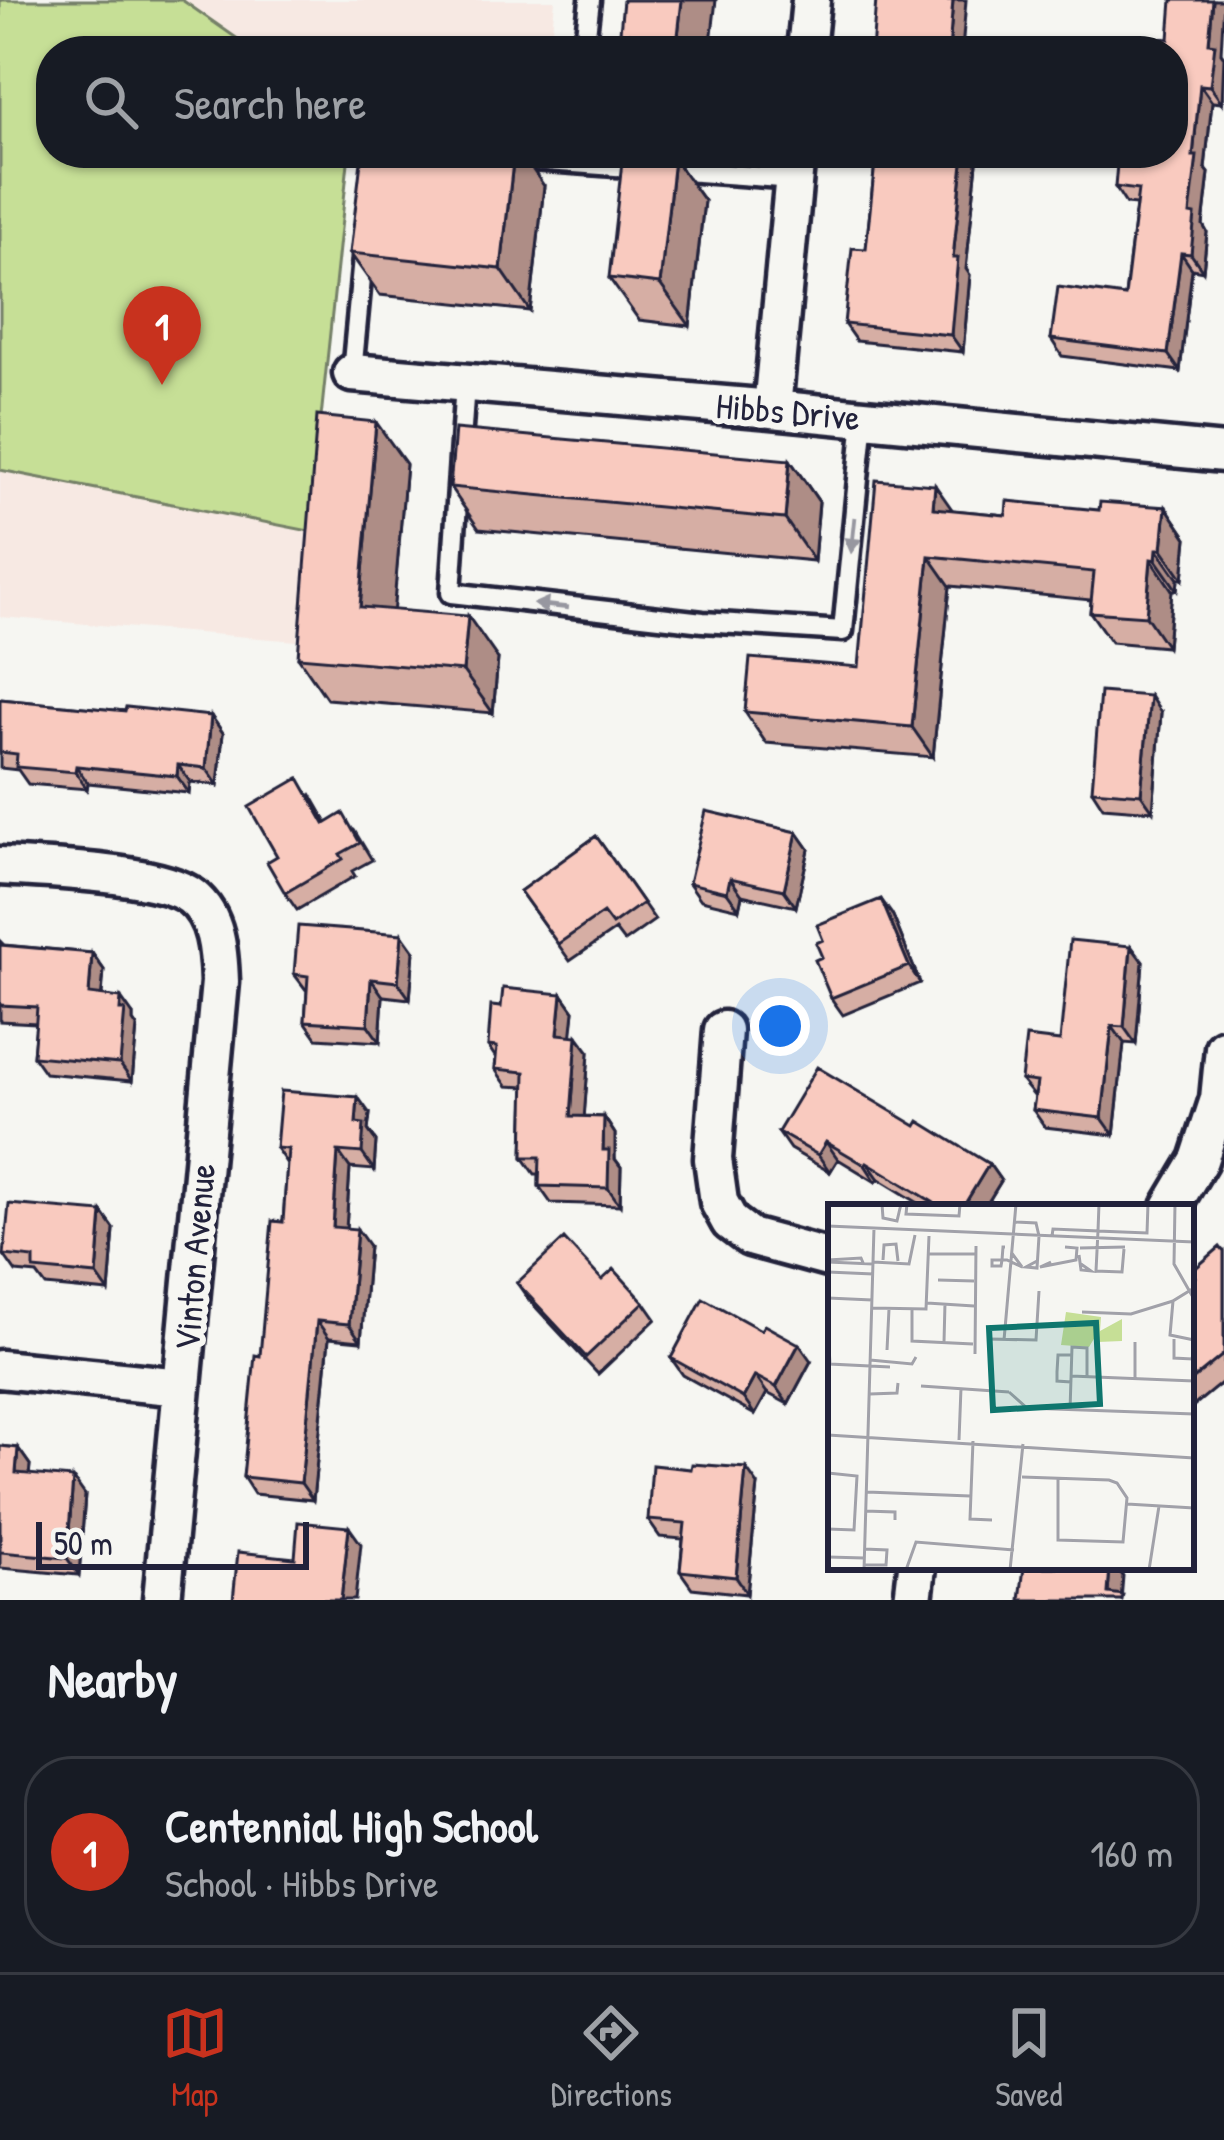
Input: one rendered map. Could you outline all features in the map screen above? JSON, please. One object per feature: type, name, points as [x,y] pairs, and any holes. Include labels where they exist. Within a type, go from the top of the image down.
[{"type":"street","points":[[808,36],[812,0]]},
{"type":"street","points":[[772,409],[794,168]]},
{"type":"street","name":"Hibbs Drive","points":[[352,373],[1224,453]]},
{"type":"street","name":"Vinton Avenue","points":[[0,866],[123,876],[170,886],[190,896],[208,915],[219,948],[220,982],[162,1600]]},
{"type":"street","points":[[723,1030],[713,1159],[718,1202],[730,1222],[750,1237],[828,1257]]},
{"type":"street","points":[[1173,1204],[1199,1160],[1219,1099],[1224,1048]]},
{"type":"street","points":[[0,1370],[182,1387]]},
{"type":"street","points":[[914,1600],[916,1570]]},
{"type":"lane","points":[[586,36],[590,0]]},
{"type":"lane","points":[[352,373],[366,219]]},
{"type":"lane","points":[[465,383],[451,593],[703,622],[843,631],[864,418]]},
{"type":"shaded area","points":[[0,0],[555,0],[551,36],[36,36],[36,168],[347,168],[297,641],[0,617]]},
{"type":"green space","points":[[0,0],[182,0],[234,36],[36,36],[36,168],[347,168],[309,531],[0,470]]},
{"type":"building","points":[[623,0],[682,0],[678,36],[620,32]]},
{"type":"building","points":[[876,0],[953,0],[950,36],[873,36]]},
{"type":"building","points":[[1172,0],[1213,0],[1210,86],[1200,85],[1193,156],[1197,156],[1191,254],[1181,253],[1168,354],[1051,339],[1058,287],[1125,296],[1138,190],[1115,187],[1117,168],[1188,168],[1188,36],[1169,36]]},
{"type":"building","points":[[360,168],[512,168],[501,269],[350,253]]},
{"type":"building","points":[[621,168],[673,168],[660,284],[609,278]]},
{"type":"building","points":[[874,168],[962,168],[951,335],[844,324],[852,248],[866,249]]},
{"type":"building","points":[[317,416],[376,422],[360,607],[468,616],[463,671],[298,657]]},
{"type":"building","points":[[455,429],[790,460],[785,519],[450,487]]},
{"type":"building","points":[[876,480],[935,485],[933,508],[1006,515],[1007,501],[1099,510],[1100,502],[1166,507],[1162,549],[1157,549],[1156,560],[1151,559],[1146,616],[1090,612],[1094,572],[929,556],[912,727],[745,712],[750,658],[859,667]]},
{"type":"building","points":[[1100,692],[1150,696],[1141,794],[1092,790]]},
{"type":"building","points":[[0,699],[211,716],[206,768],[178,765],[177,776],[76,766],[75,772],[16,767],[17,754],[0,752]]},
{"type":"building","points":[[299,778],[325,824],[343,813],[360,843],[340,854],[343,859],[285,893],[267,862],[277,856],[249,807]]},
{"type":"building","points":[[706,811],[797,832],[784,890],[730,878],[727,892],[689,883]]},
{"type":"building","points":[[596,836],[643,903],[612,925],[603,913],[558,944],[520,891]]},
{"type":"building","points":[[881,899],[909,966],[831,998],[815,960],[822,957],[816,943],[823,940],[817,925]]},
{"type":"building","points":[[298,926],[402,934],[398,982],[371,979],[368,1025],[305,1021],[308,976],[294,974]]},
{"type":"building","points":[[1070,940],[1131,946],[1124,1027],[1112,1026],[1102,1118],[1033,1110],[1037,1082],[1021,1080],[1026,1037],[1060,1041]]},
{"type":"building","points":[[0,941],[1,945],[92,953],[89,994],[121,998],[120,1010],[125,1010],[120,1064],[33,1056],[37,1007],[0,1005]]},
{"type":"building","points":[[503,988],[562,994],[558,1034],[577,1036],[571,1116],[604,1117],[608,1188],[539,1186],[540,1157],[523,1157],[525,1072],[495,1069],[497,1047],[488,1046],[491,1006],[501,1007]]},
{"type":"building","points":[[817,1067],[989,1164],[965,1204],[936,1204],[826,1142],[818,1155],[778,1132]]},
{"type":"building","points":[[281,1091],[358,1097],[356,1123],[364,1124],[362,1153],[338,1151],[333,1227],[357,1229],[349,1324],[317,1321],[301,1483],[243,1477],[272,1221],[283,1222],[288,1149],[276,1148]]},
{"type":"building","points":[[9,1204],[102,1212],[97,1275],[34,1269],[34,1258],[4,1255]]},
{"type":"building","points":[[564,1239],[602,1280],[614,1269],[644,1302],[586,1357],[517,1283]]},
{"type":"building","points":[[1220,1247],[1224,1252],[1224,1354],[1194,1379],[1195,1277],[1194,1269]]},
{"type":"building","points":[[703,1298],[761,1330],[764,1325],[799,1344],[776,1387],[755,1376],[743,1398],[671,1358]]},
{"type":"building","points":[[0,1446],[18,1448],[16,1473],[73,1478],[67,1558],[0,1552]]},
{"type":"building","points":[[692,1464],[746,1468],[736,1577],[680,1571],[685,1523],[648,1520],[652,1465],[691,1469]]},
{"type":"building","points":[[298,1522],[349,1527],[341,1600],[233,1600],[238,1552],[295,1558]]},
{"type":"building","points":[[1024,1570],[1110,1570],[1108,1593],[1123,1595],[1122,1600],[1020,1600]]},
{"type":"place","name":"Centennial High School","points":[[162,385]]}]
